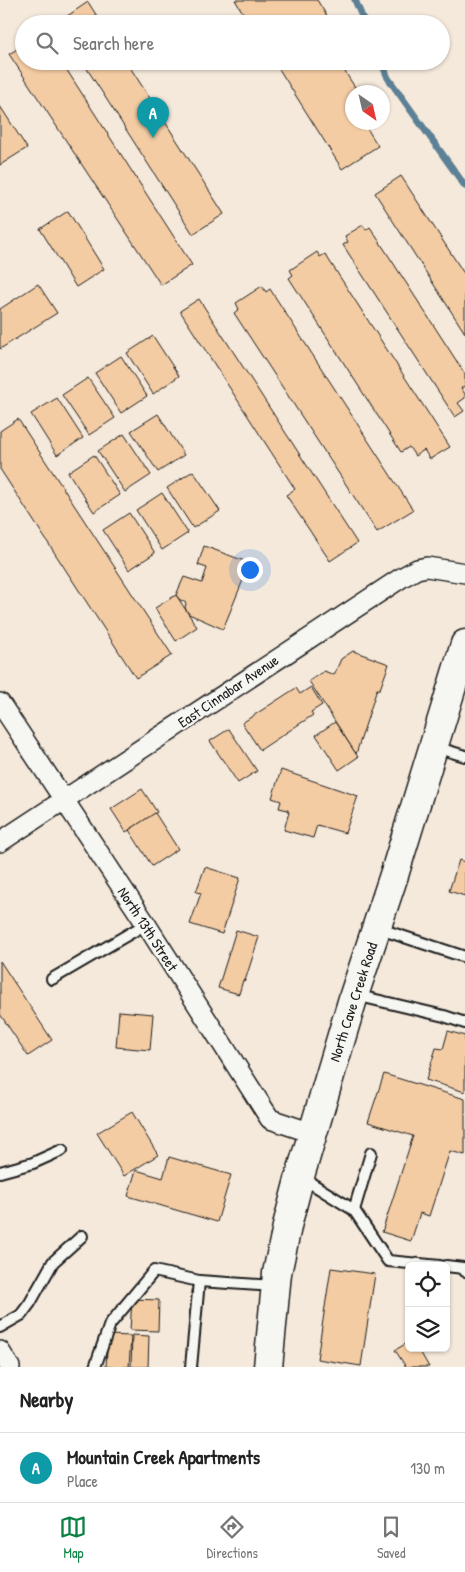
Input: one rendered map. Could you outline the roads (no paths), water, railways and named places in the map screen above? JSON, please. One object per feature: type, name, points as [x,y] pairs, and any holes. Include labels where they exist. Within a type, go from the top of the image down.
[{"type":"main road","name":"North Cave Creek Road","points":[[268,1367],[276,1286],[288,1222],[300,1176],[354,995],[465,644]]},
{"type":"street","name":"East Cinnabar Avenue","points":[[0,842],[401,578],[417,569],[427,567],[465,573]]},
{"type":"street","name":"North 13th Street","points":[[0,703],[146,924],[270,1119],[312,1133]]},
{"type":"street","points":[[0,1351],[10,1367]]},
{"type":"lane","points":[[434,746],[465,756]]},
{"type":"lane","points":[[52,979],[146,924]]},
{"type":"lane","points":[[376,928],[465,957]]},
{"type":"lane","points":[[354,995],[444,1016],[465,1023]]},
{"type":"lane","points":[[0,1172],[33,1163],[62,1150]]},
{"type":"lane","points":[[354,1210],[372,1153]]},
{"type":"lane","points":[[300,1176],[354,1210],[388,1261],[405,1263]]},
{"type":"lane","points":[[0,1327],[21,1315],[53,1262],[82,1236]]},
{"type":"lane","points":[[450,1266],[462,1268],[465,1271]]},
{"type":"lane","points":[[95,1367],[110,1324],[154,1271],[199,1282],[276,1286]]},
{"type":"lane","points":[[191,1367],[199,1282]]},
{"type":"waterway","points":[[355,0],[361,15]]},
{"type":"waterway","points":[[385,70],[388,78],[465,186]]},
{"type":"place","name":"Mountain Creek Apartments","points":[[153,138]]}]
